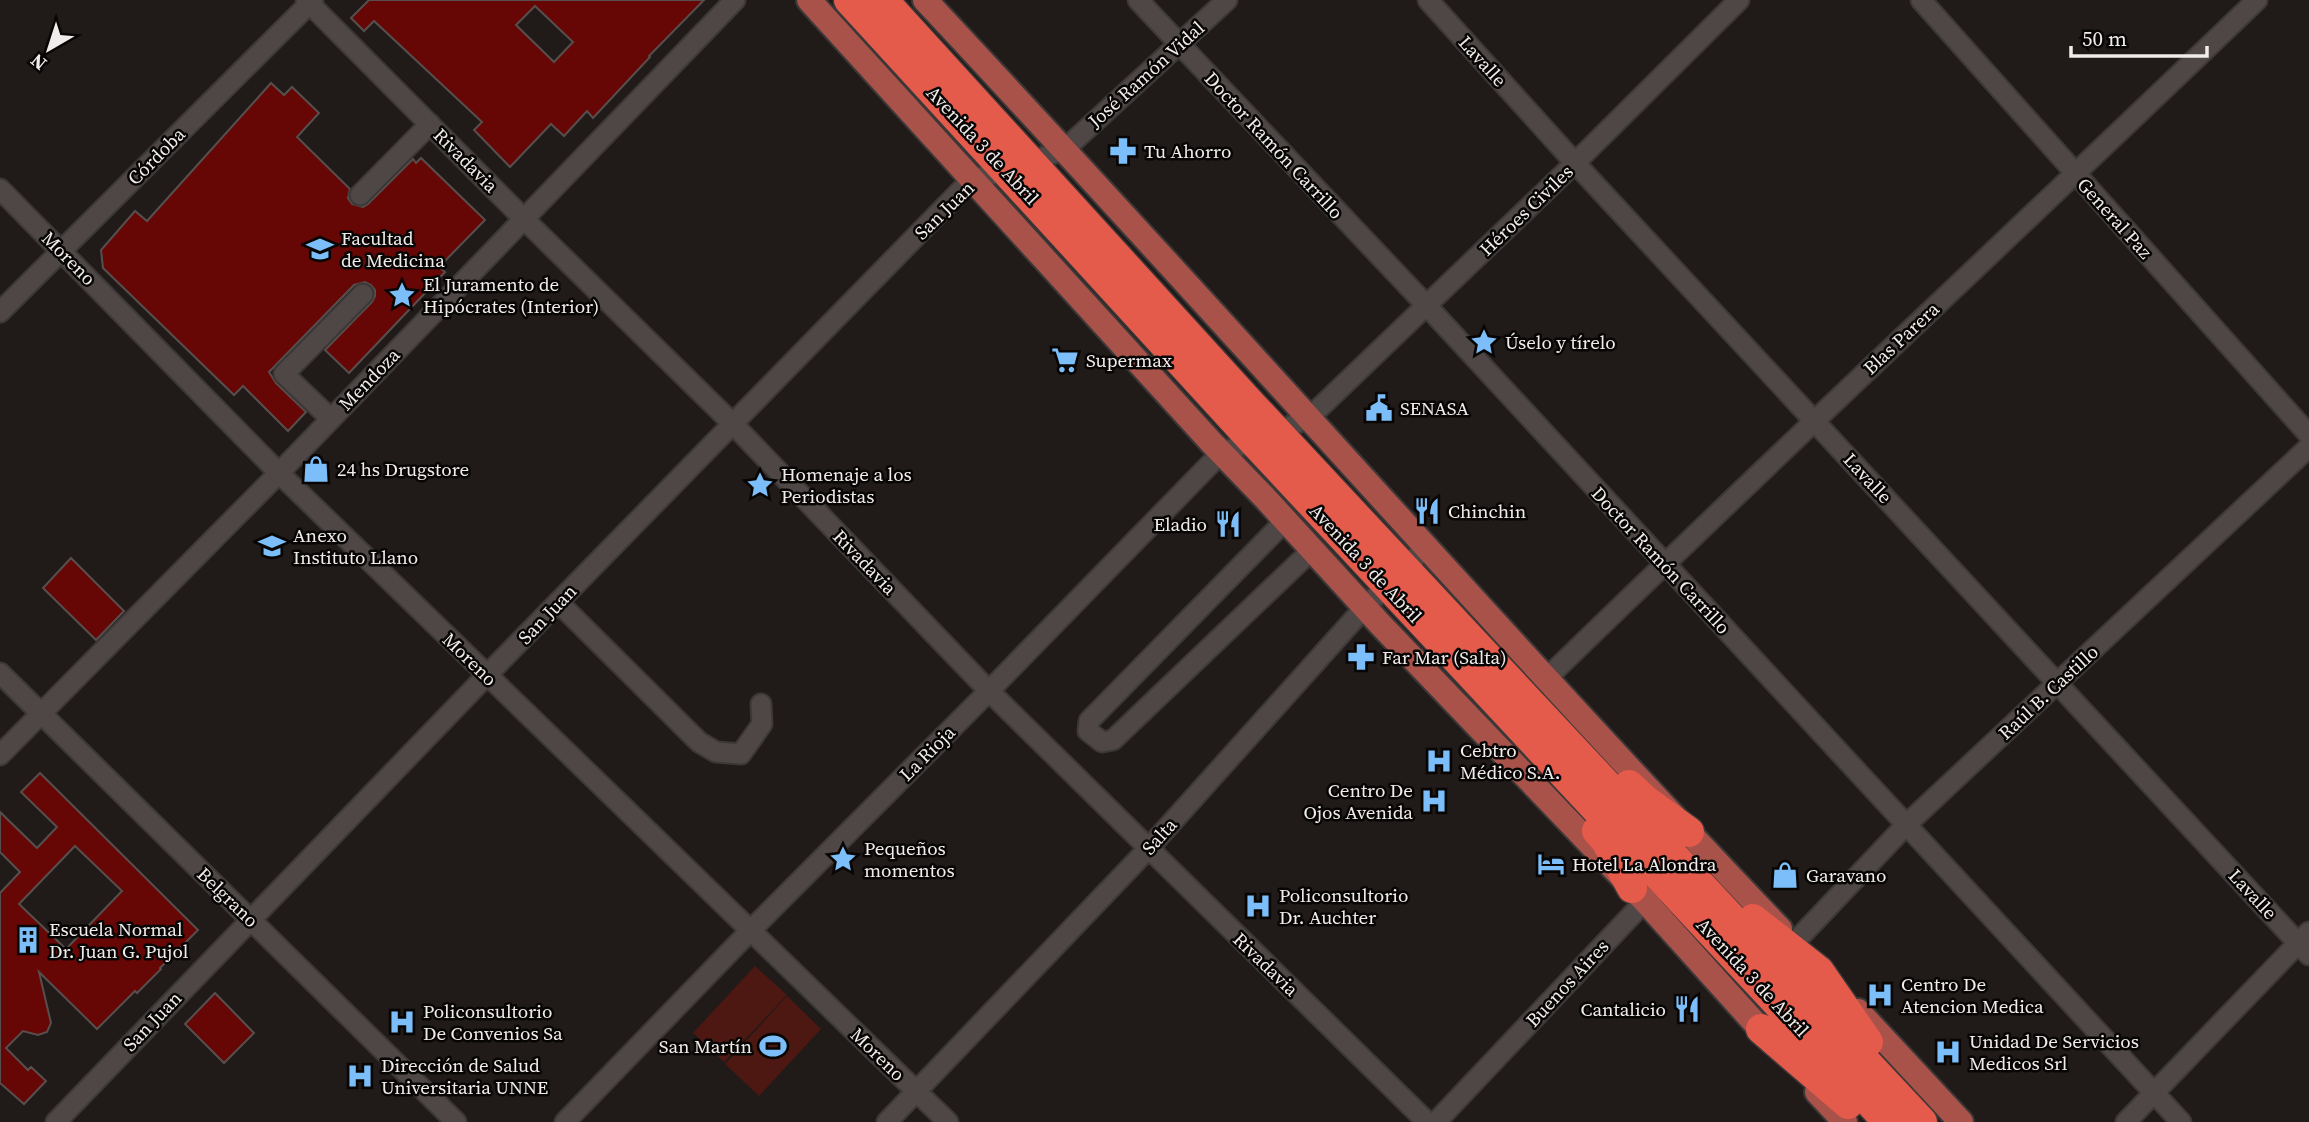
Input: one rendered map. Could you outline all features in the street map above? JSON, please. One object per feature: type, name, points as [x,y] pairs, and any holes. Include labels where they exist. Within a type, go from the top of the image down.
[{"type":"highway","name":"Avenida 3 de Abril","points":[[849,0],[1020,167]]},
{"type":"highway","name":"Avenida 3 de Abril","points":[[883,0],[1020,167],[1396,576],[1402,603],[1470,657]]},
{"type":"highway","points":[[1470,657],[1534,757],[1606,841],[1673,867],[1757,923],[1819,971],[1866,1040],[1862,1097]]},
{"type":"highway","points":[[1470,657],[1575,730],[1644,800],[1673,867]]},
{"type":"highway","name":"Avenida 3 de Abril","points":[[1673,867],[1862,1097],[1888,1122]]},
{"type":"highway","points":[[1761,1030],[1862,1097],[1937,1122]]},
{"type":"highway","name":"Avenida 3 de Abril","points":[[1862,1097],[1922,1122]]},
{"type":"main road","name":"Avenida 3 de Abril","points":[[809,0],[1221,453],[1365,607],[1673,867],[1794,943],[1819,971]]},
{"type":"main road","name":"Avenida 3 de Abril","points":[[925,0],[1065,149],[1547,678],[1673,867],[1761,1030]]},
{"type":"main road","name":"Avenida 3 de Abril","points":[[1862,1097],[1961,1122]]},
{"type":"street","name":"Mendoza","points":[[0,755],[279,473],[735,0]]},
{"type":"street","name":"Doctor Ramón Carrillo","points":[[1138,0],[1427,306],[2181,1122]]},
{"type":"street","name":"José Ramón Vidal","points":[[1065,149],[1227,0]]},
{"type":"street","name":"Lavalle","points":[[1428,0],[1575,163],[2057,683],[2305,944]]},
{"type":"street","name":"Héroes Civiles","points":[[1310,417],[1575,163],[1740,0]]},
{"type":"street","name":"General Paz","points":[[1921,0],[2309,435]]},
{"type":"street","name":"Blas Parera","points":[[1547,678],[2257,0]]},
{"type":"street","name":"Rivadavia","points":[[309,1],[524,219],[732,423],[989,691],[1427,1122]]},
{"type":"street","name":"Córdoba","points":[[0,312],[309,1]]},
{"type":"street","points":[[360,195],[430,124]]},
{"type":"street","name":"San Juan","points":[[56,1122],[487,675],[972,179],[1020,167],[1065,149]]},
{"type":"street","name":"Moreno","points":[[0,189],[279,473],[948,1122]]},
{"type":"street","points":[[331,419],[284,373],[363,294]]},
{"type":"street","name":"La Rioja","points":[[565,1122],[1221,453],[1310,417]]},
{"type":"street","name":"Raúl B. Castillo","points":[[1794,943],[1907,824],[2309,447]]},
{"type":"street","points":[[1285,521],[1089,721],[1088,731],[1102,742],[1113,740],[1312,551]]},
{"type":"street","name":"Salta","points":[[887,1122],[1148,849],[1365,607],[1427,546]]},
{"type":"street","points":[[558,602],[699,742],[716,751],[741,754],[762,724],[761,704]]},
{"type":"street","name":"Belgrano","points":[[0,673],[456,1122]]},
{"type":"street","name":"Buenos Aires","points":[[1436,1122],[1673,867]]},
{"type":"street","points":[[2126,1122],[2305,944]]},
{"type":"shaded area","name":"San Martín","points":[[755,966],[787,995],[724,1062],[693,1033]]},
{"type":"shaded area","name":"San Martín","points":[[787,996],[821,1029],[759,1096],[725,1064]]},
{"type":"building","points":[[369,0],[704,0],[593,118],[587,111],[564,136],[551,124],[510,167],[474,130],[482,122],[374,21],[364,31],[351,18]],"holes":[[[535,6],[573,42],[554,62],[516,25]]]},
{"type":"building","name":"Facultad de Medicina","points":[[271,83],[284,95],[292,87],[319,113],[297,137],[350,189],[348,198],[352,204],[363,207],[368,204],[413,159],[416,163],[421,158],[485,220],[439,267],[445,272],[349,373],[325,350],[372,302],[375,290],[365,282],[354,285],[269,372],[276,383],[306,412],[288,431],[243,386],[234,395],[103,268],[101,250],[135,211],[147,221]]},
{"type":"building","points":[[71,558],[124,611],[96,640],[43,588]]},
{"type":"building","name":"Escuela Normal Dr. Juan G. Pujol","points":[[40,773],[198,930],[137,993],[135,991],[97,1029],[39,972],[51,1023],[47,1032],[38,1035],[23,1031],[6,1048],[28,1070],[31,1067],[46,1081],[24,1104],[0,1083],[0,893],[20,872],[0,852],[0,812],[37,848],[57,827],[21,792]],"holes":[[[75,846],[122,891],[66,949],[19,904]]]},
{"type":"building","points":[[215,993],[254,1033],[224,1063],[185,1024]]},
{"type":"place","name":"Tu Ahorro","points":[[1123,151]]},
{"type":"place","name":"Facultad de Medicina","points":[[320,249]]},
{"type":"place","name":"El Juramento de Hipócrates (Interior)","points":[[402,295]]},
{"type":"place","name":"Úselo y tírelo","points":[[1484,342]]},
{"type":"place","name":"Supermax","points":[[1065,360]]},
{"type":"place","name":"SENASA","points":[[1379,408]]},
{"type":"place","name":"24 hs Drugstore","points":[[316,469]]},
{"type":"place","name":"Homenaje a los Periodistas","points":[[760,485]]},
{"type":"place","name":"Chinchin","points":[[1427,511]]},
{"type":"place","name":"Eladio","points":[[1228,524]]},
{"type":"place","name":"Anexo Instituto Llano","points":[[272,546]]},
{"type":"place","name":"Far Mar (Salta)","points":[[1361,657]]},
{"type":"place","name":"Cebtro Médico S.A.","points":[[1439,761]]},
{"type":"place","name":"Centro De Ojos Avenida","points":[[1434,801]]},
{"type":"place","name":"Pequeños momentos","points":[[843,859]]},
{"type":"place","name":"Hotel La Alondra","points":[[1551,864]]},
{"type":"place","name":"Garavano","points":[[1785,875]]},
{"type":"place","name":"Policonsultorio Dr. Auchter","points":[[1258,906]]},
{"type":"place","name":"Escuela Normal Dr. Juan G. Pujol","points":[[28,940]]},
{"type":"place","name":"Centro De Atencion Medica","points":[[1880,995]]},
{"type":"place","name":"Cantalicio","points":[[1687,1009]]},
{"type":"place","name":"Policonsultorio De Convenios Sa","points":[[402,1022]]},
{"type":"place","name":"San Martín","points":[[773,1046]]},
{"type":"place","name":"Unidad De Servicios Medicos Srl","points":[[1948,1052]]},
{"type":"place","name":"Dirección de Salud Universitaria UNNE","points":[[360,1076]]}]
